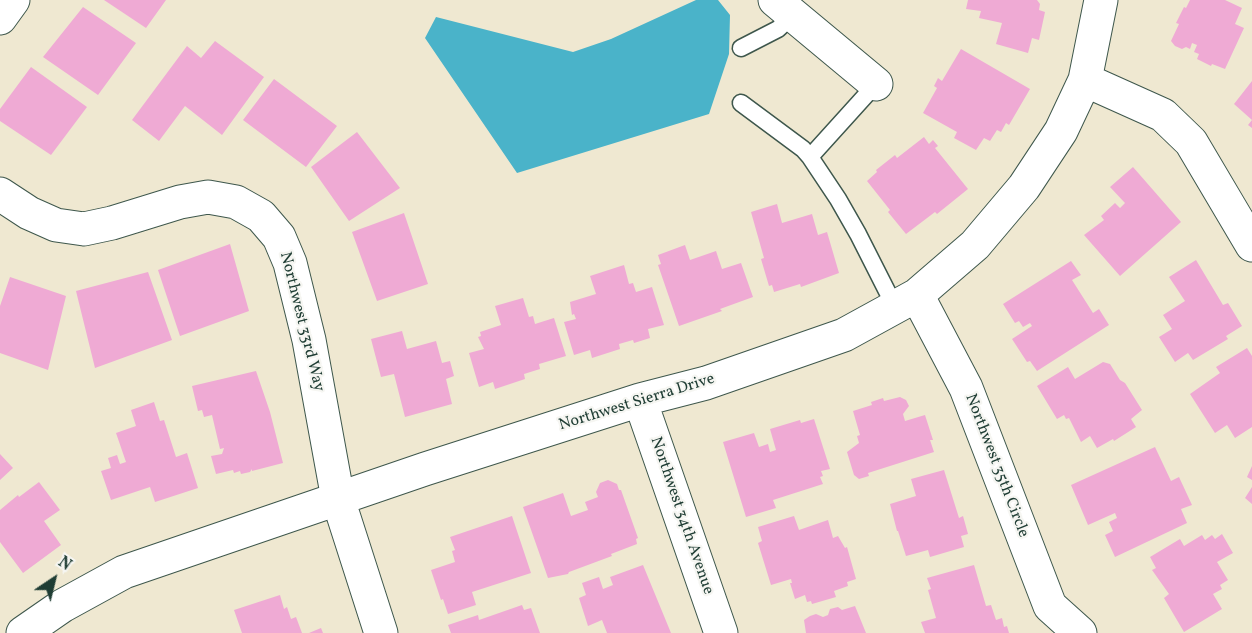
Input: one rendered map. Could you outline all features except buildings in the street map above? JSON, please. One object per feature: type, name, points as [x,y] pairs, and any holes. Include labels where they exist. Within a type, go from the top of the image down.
[{"type":"street","points":[[0,18],[13,0]]},
{"type":"street","name":"Northwest Sierra Drive","points":[[23,633],[62,606],[124,572],[425,469],[640,400],[706,383],[844,335],[906,301],[975,245],[1023,188],[1061,131],[1085,80],[1101,0]]},
{"type":"street","points":[[784,8],[876,84]]},
{"type":"street","points":[[1085,80],[1163,115],[1191,142],[1252,245]]},
{"type":"street","name":"Northwest 33rd Way","points":[[0,194],[29,213],[56,225],[84,229],[112,223],[180,202],[208,197],[236,202],[261,216],[279,237],[290,263],[309,340],[338,499],[381,633]]},
{"type":"street","name":"Northwest 35th Circle","points":[[906,301],[966,388],[1050,606],[1080,633]]},
{"type":"street","name":"Northwest 34th Avenue","points":[[640,400],[721,633]]},
{"type":"lane","points":[[741,48],[778,29],[784,8]]},
{"type":"lane","points":[[810,157],[876,84]]},
{"type":"lane","points":[[741,103],[803,149],[810,157],[858,234],[906,301]]},
{"type":"water","points":[[696,0],[718,0],[730,15],[729,54],[709,114],[517,173],[425,38],[436,17],[573,52],[611,39]]}]
